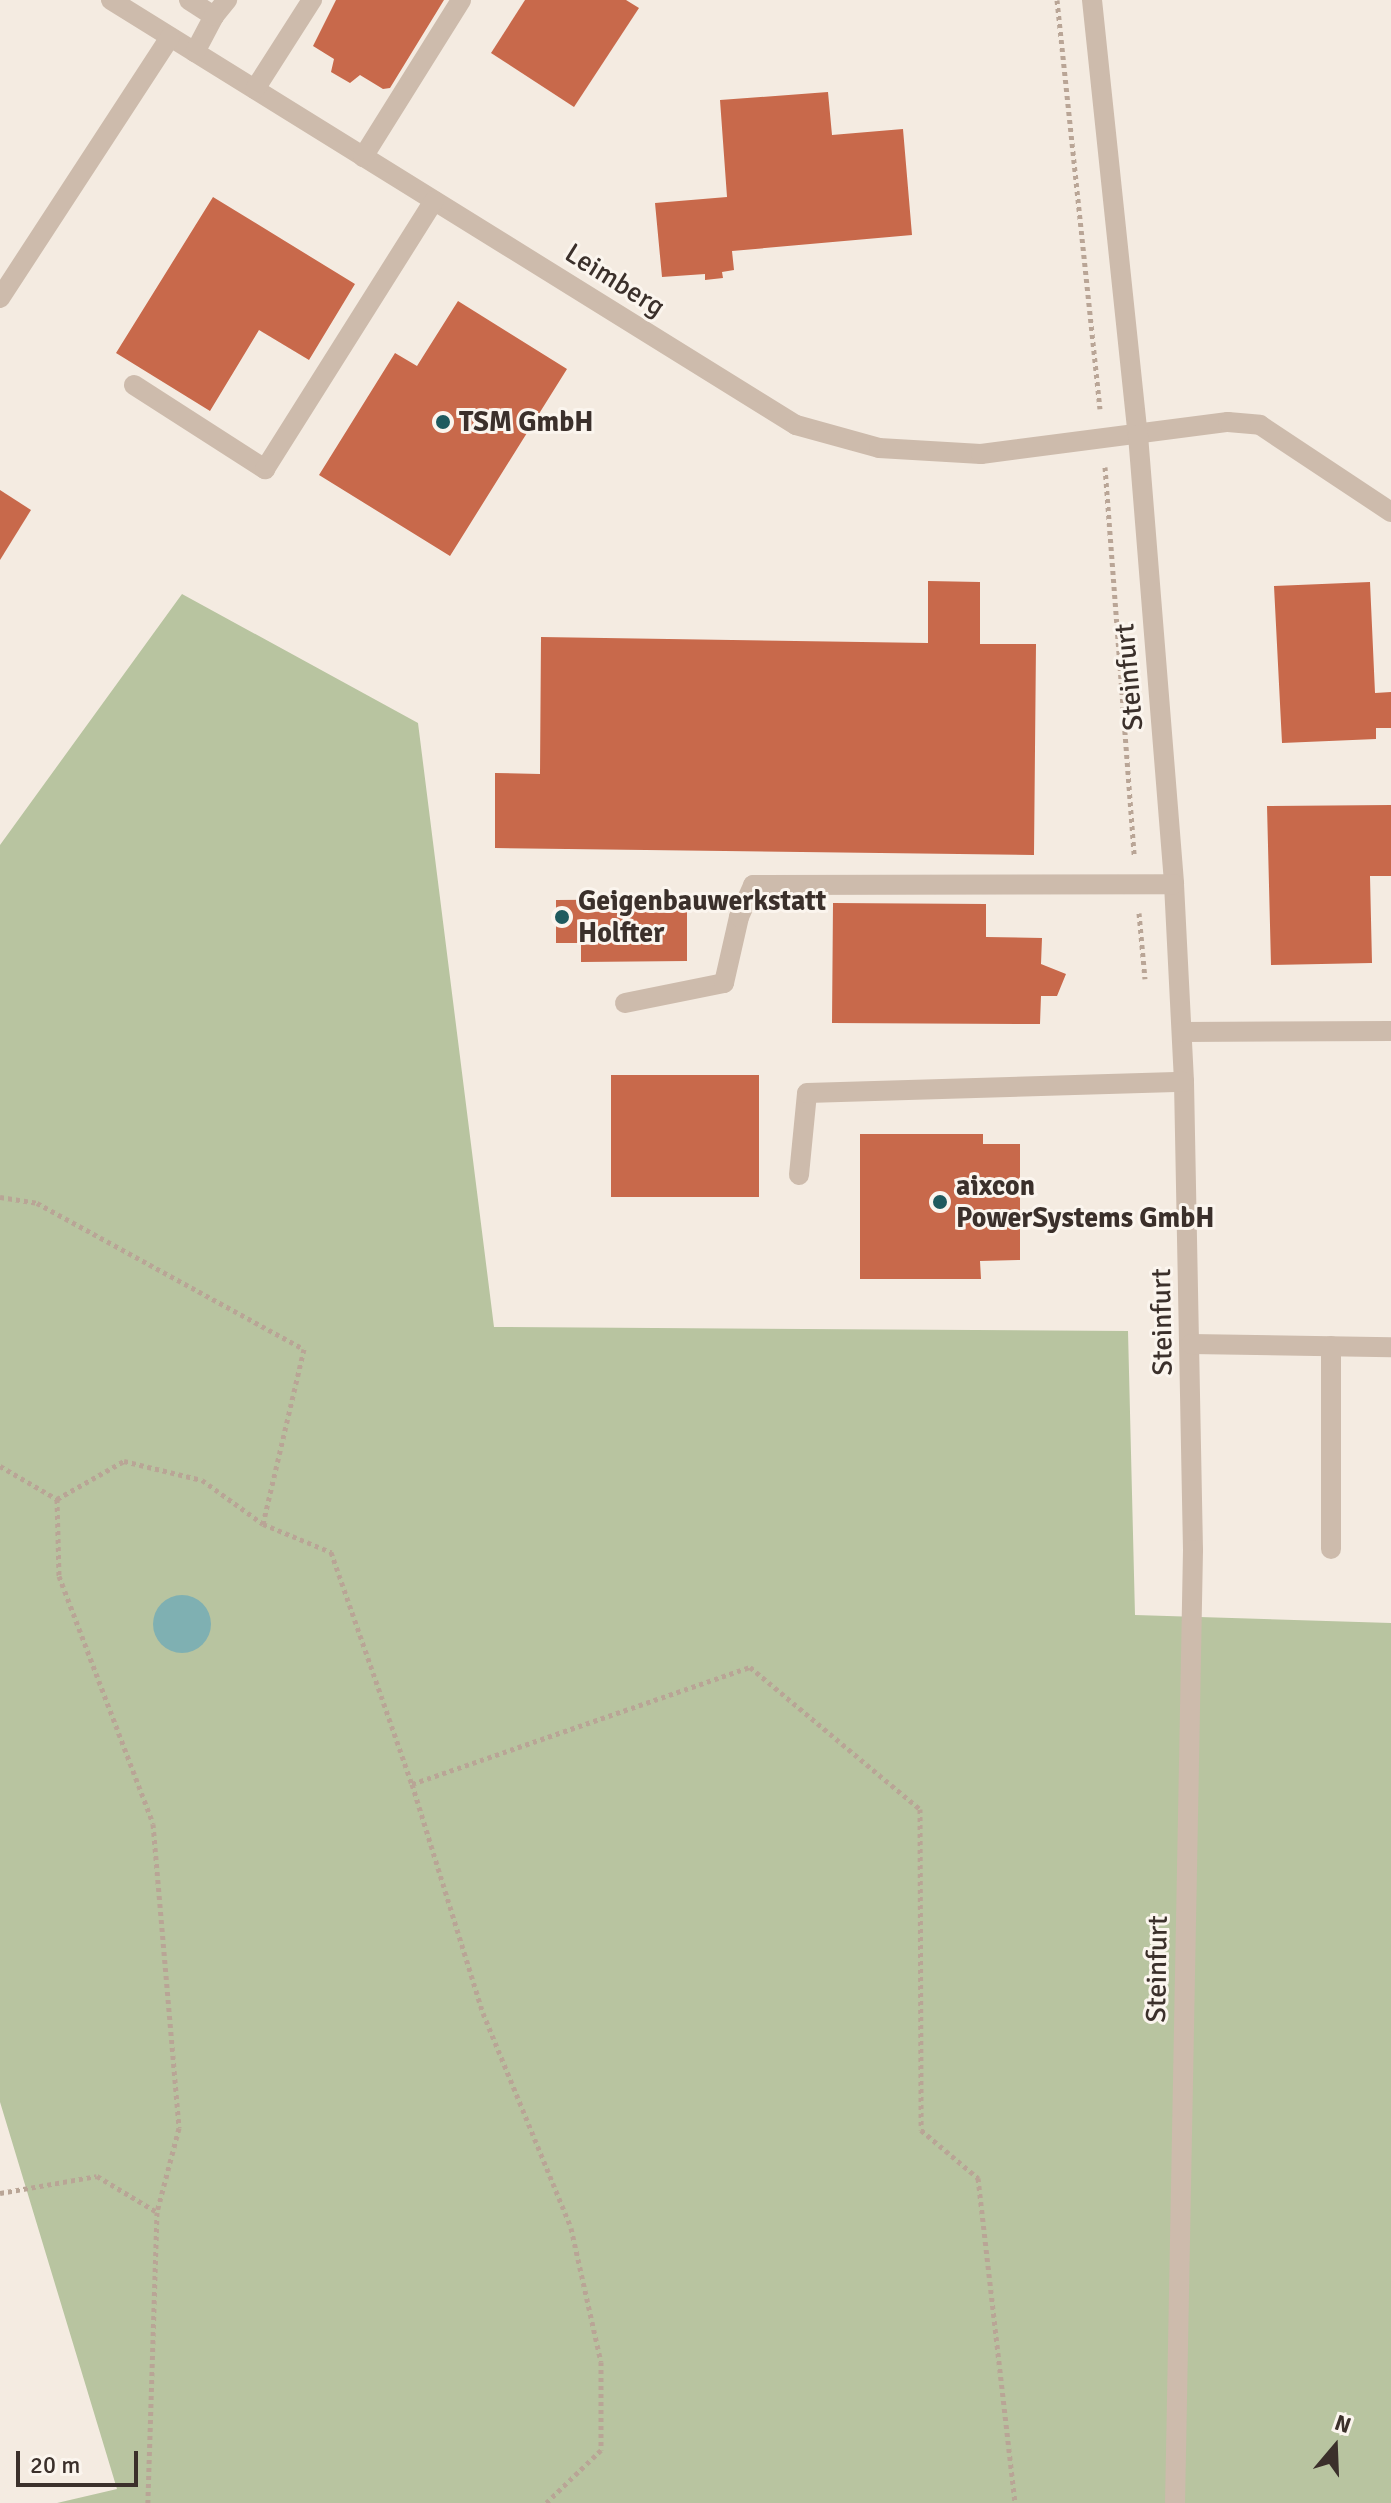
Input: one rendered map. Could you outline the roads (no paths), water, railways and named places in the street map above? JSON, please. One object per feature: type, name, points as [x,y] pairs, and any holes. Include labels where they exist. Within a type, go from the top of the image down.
[{"type":"street","name":"Leimberg","points":[[111,0],[796,425],[879,448],[981,454],[1228,422],[1260,425],[1391,512]]},
{"type":"street","points":[[189,0],[221,8],[195,52]]},
{"type":"street","points":[[255,89],[312,0]]},
{"type":"street","points":[[363,157],[461,0]]},
{"type":"street","name":"Steinfurt","points":[[1092,0],[1138,435],[1174,884],[1184,1082],[1193,1550],[1175,2503]]},
{"type":"street","points":[[0,298],[170,37]]},
{"type":"street","points":[[134,385],[265,469],[434,201]]},
{"type":"street","points":[[625,1003],[724,983],[739,917],[753,885],[1174,884]]},
{"type":"street","points":[[1182,1032],[1391,1031]]},
{"type":"street","points":[[799,1175],[807,1093],[1184,1082]]},
{"type":"street","points":[[1191,1344],[1391,1347]]},
{"type":"street","points":[[1331,1346],[1331,1549]]},
{"type":"water","points":[[182,1595],[203,1603],[211,1624],[203,1645],[182,1653],[161,1645],[153,1624],[161,1603]]},
{"type":"place","name":"TSM GmbH","points":[[443,422]]},
{"type":"place","name":"Geigenbauwerkstatt Holfter","points":[[562,917]]},
{"type":"place","name":"aixcon PowerSystems GmbH","points":[[940,1202]]}]
